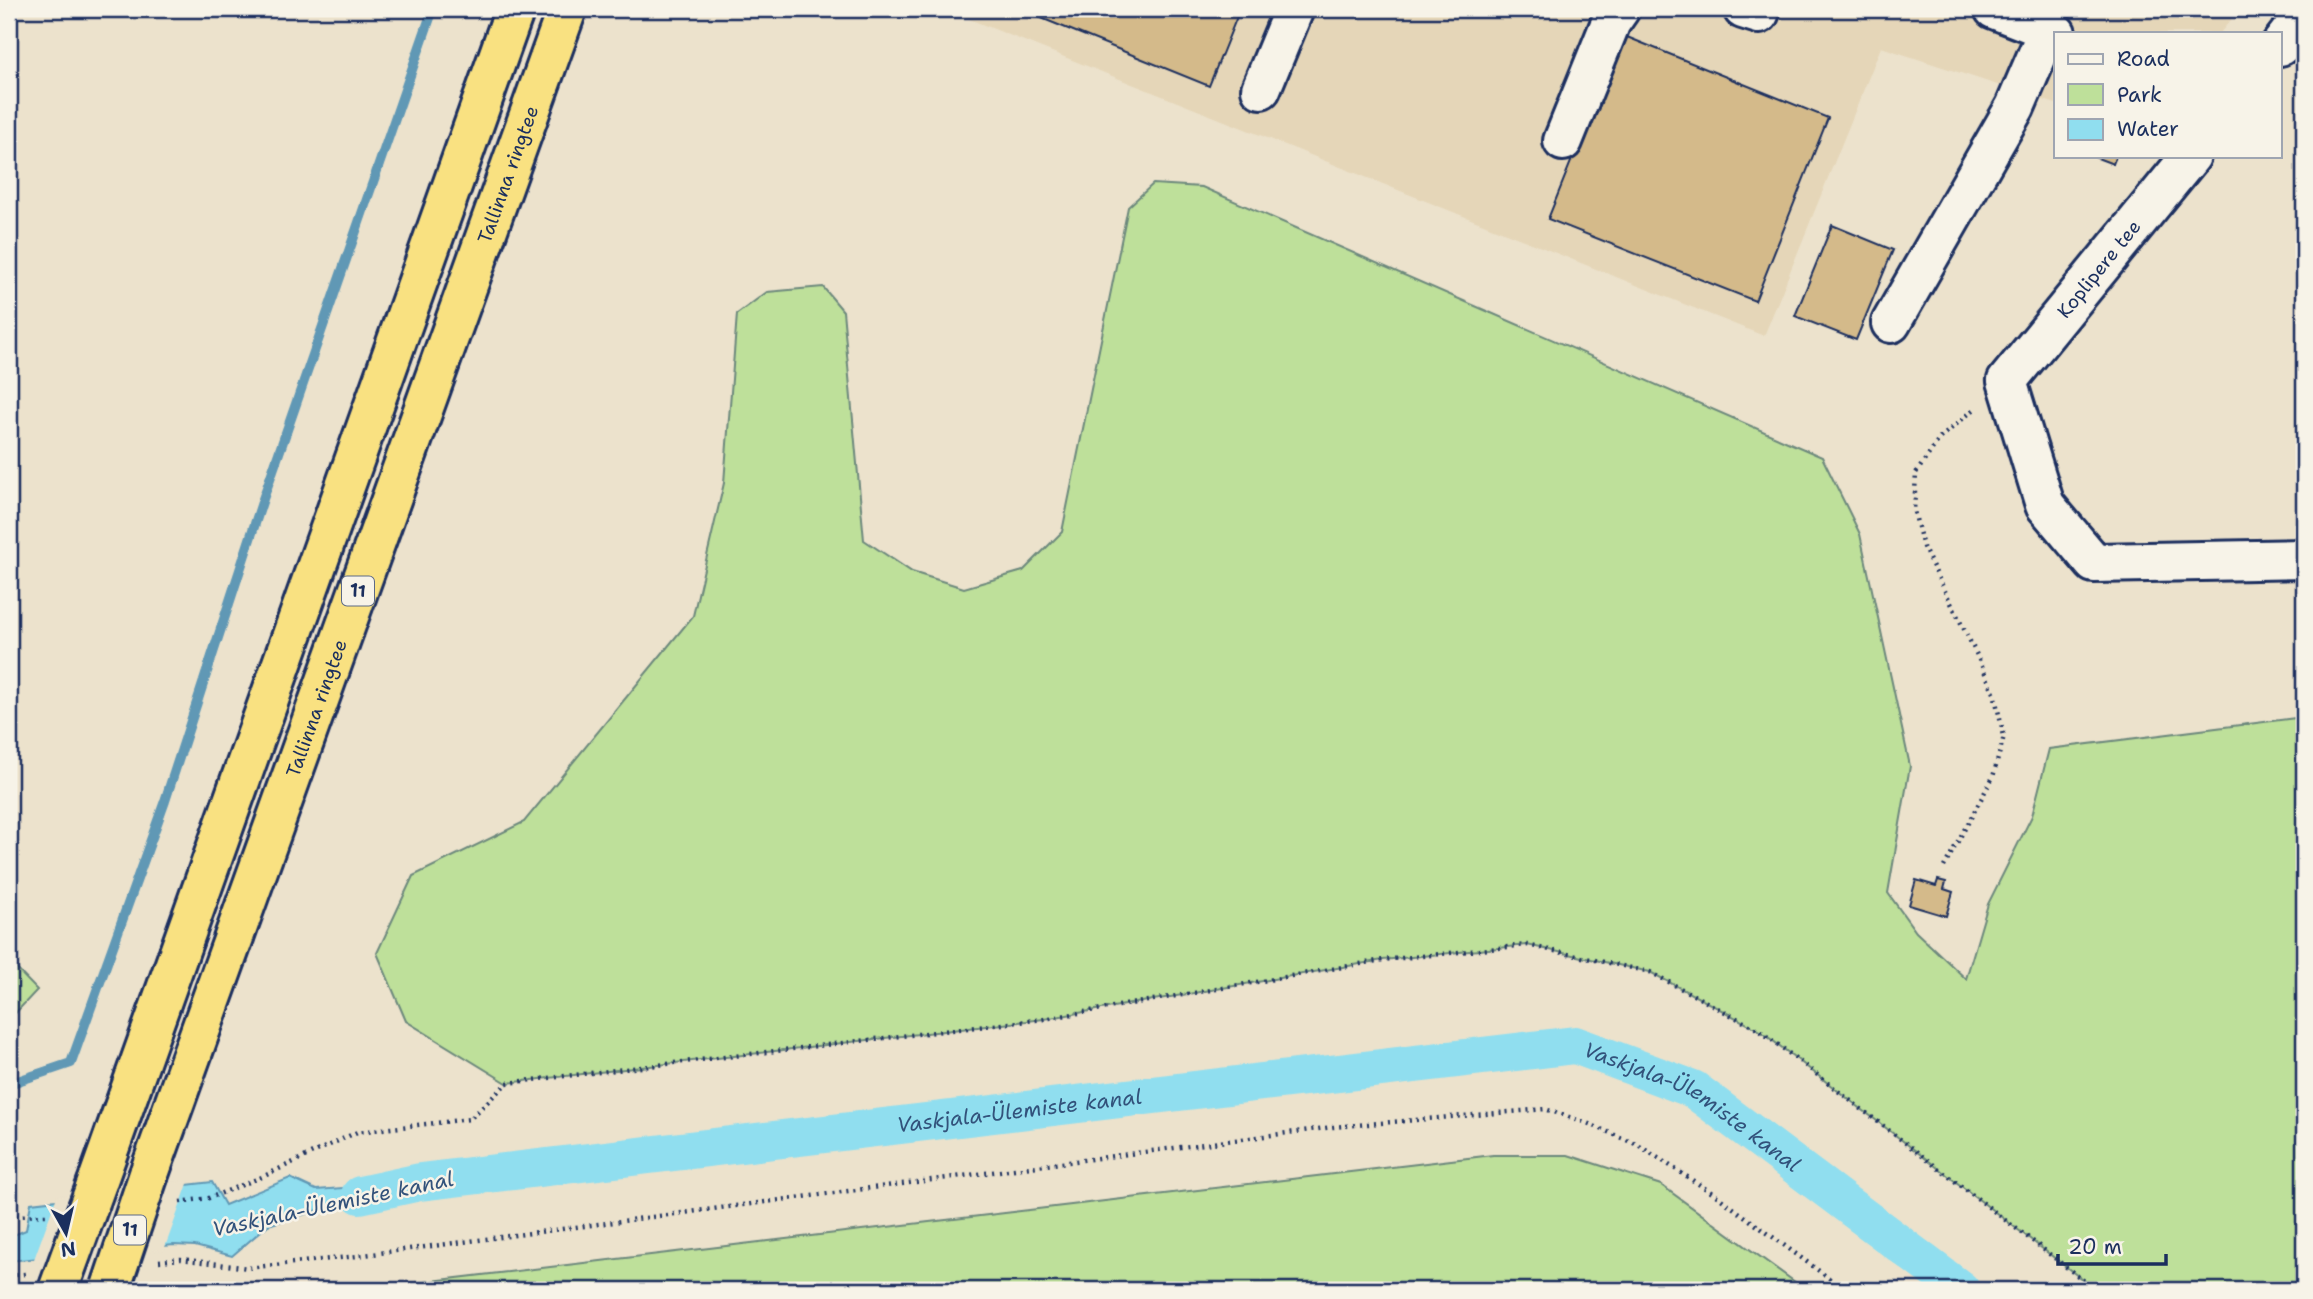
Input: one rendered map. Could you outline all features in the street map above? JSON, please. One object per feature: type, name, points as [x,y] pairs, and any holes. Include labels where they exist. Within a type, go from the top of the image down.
[{"type":"highway","points":[[473,127],[501,9]]},
{"type":"highway","name":"11","points":[[47,1282],[97,1183],[515,9]]},
{"type":"highway","name":"Tallinna ringtee","points":[[110,1289],[567,9]]},
{"type":"lane","points":[[1261,89],[1294,9]]},
{"type":"lane","points":[[1563,141],[1611,22],[1620,9]]},
{"type":"lane","points":[[1743,9],[1759,14],[1761,9]]},
{"type":"lane","points":[[1891,323],[2015,107],[2052,32],[1994,9]]},
{"type":"lane","points":[[2282,43],[2304,15]]},
{"type":"lane","name":"Koplipere tee","points":[[2007,381],[2189,158]]},
{"type":"lane","points":[[2007,381],[2045,505],[2094,564],[2304,559]]},
{"type":"path","points":[[1944,867],[1993,777],[2004,736],[1994,693],[1923,547],[1914,511],[1916,473],[1940,438],[2007,381]]},
{"type":"path","points":[[314,1152],[357,1132],[470,1119],[507,1083],[1044,1019],[1383,960],[1527,945],[1650,972],[1759,1030],[2096,1290]]},
{"type":"path","points":[[155,1262],[181,1259],[248,1268],[357,1256],[1333,1127],[1545,1109],[1587,1123],[1638,1145],[1717,1196],[1845,1290]]},
{"type":"path","points":[[9,1276],[47,1282]]},
{"type":"shaded area","points":[[944,9],[2240,9],[2221,32],[2054,32],[2054,103],[1881,47],[1764,336]]},
{"type":"green space","points":[[1153,184],[1202,187],[1822,457],[1860,534],[1910,766],[1888,893],[1916,932],[1966,979],[1988,904],[2032,816],[2049,749],[2304,717],[2304,1290],[2096,1290],[1759,1030],[1650,972],[1527,945],[1383,960],[1044,1019],[507,1083],[406,1021],[377,953],[413,876],[524,822],[693,616],[724,483],[737,314],[767,292],[823,287],[843,311],[864,540],[912,572],[964,588],[1023,571],[1062,532],[1128,207]]},
{"type":"green space","points":[[9,961],[37,990],[9,1020]]},
{"type":"green space","points":[[1493,1155],[1568,1155],[1661,1185],[1806,1290],[398,1290],[398,1285]]},
{"type":"water","points":[[290,1178],[316,1190],[411,1183],[268,1225],[232,1256],[195,1246],[174,1245],[9,1261],[9,1237],[26,1230],[31,1203],[212,1182],[225,1205]]},
{"type":"pier","points":[[189,1181],[164,1250],[33,1262],[57,1196]]},
{"type":"building","points":[[1019,9],[1240,9],[1209,86]]},
{"type":"building","points":[[1622,35],[1828,118],[1755,301],[1548,219]]},
{"type":"building","points":[[2097,158],[2115,158],[2113,164]]},
{"type":"building","points":[[1832,225],[1893,250],[1856,340],[1795,316]]},
{"type":"building","points":[[1916,880],[1936,886],[1938,880],[1946,882],[1944,889],[1953,892],[1946,916],[1909,905]]},
{"type":"waterway","points":[[9,1084],[71,1063],[165,801],[263,499],[433,9]]},
{"type":"waterway","name":"Vaskjala-Ülemiste kanal","points":[[360,1195],[420,1182],[1575,1045],[1693,1089],[1961,1290]]}]
